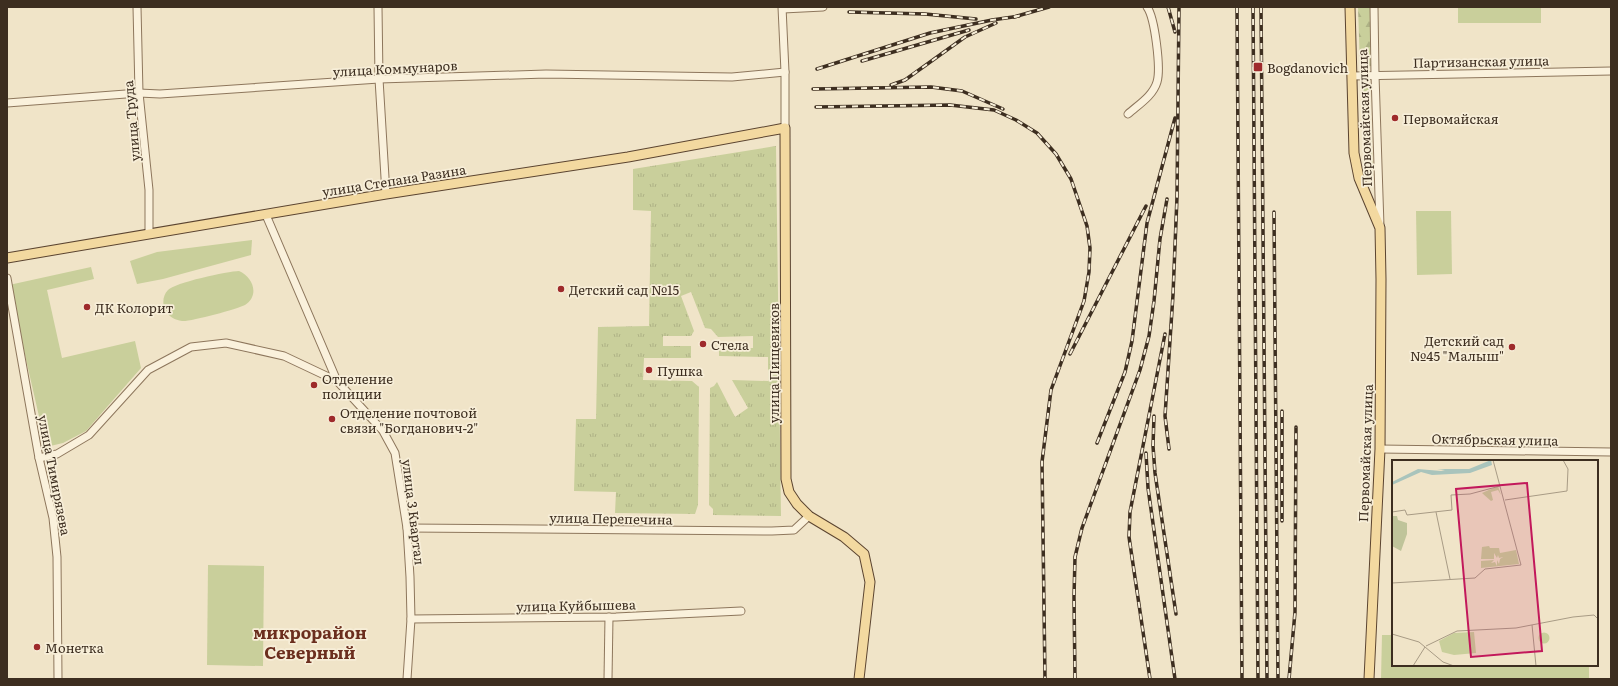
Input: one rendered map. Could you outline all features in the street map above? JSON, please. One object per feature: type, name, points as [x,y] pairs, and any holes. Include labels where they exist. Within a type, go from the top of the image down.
[{"type":"main road","name":"Первомайская улица","points":[[1350,7],[1354,153],[1359,178],[1380,228],[1382,279],[1380,449],[1369,679]]},
{"type":"main road","name":"улица Степана Разина","points":[[7,258],[386,194],[628,157],[785,128]]},
{"type":"main road","name":"улица Пищевиков","points":[[785,128],[786,479],[789,492],[797,504],[809,516],[844,537],[864,554],[870,582],[860,679]]},
{"type":"street","name":"улица Труда","points":[[137,7],[139,93],[149,190],[149,233]]},
{"type":"street","points":[[378,7],[379,79],[386,194]]},
{"type":"street","points":[[782,8],[823,7]]},
{"type":"street","points":[[1128,114],[1150,94],[1157,82],[1158,63],[1154,29],[1150,11],[1147,7]]},
{"type":"street","name":"Первомайская улица","points":[[1374,7],[1374,75],[1380,228]]},
{"type":"street","name":"улица Пищевиков","points":[[782,8],[785,72],[785,128]]},
{"type":"street","name":"Партизанская улица","points":[[1352,76],[1611,71]]},
{"type":"street","name":"улица Коммунаров","points":[[7,103],[139,93],[168,93],[379,79],[546,74],[732,76],[785,72]]},
{"type":"street","points":[[266,215],[337,382]]},
{"type":"street","name":"улица Тимирязева","points":[[7,278],[39,458],[53,518],[57,557],[58,679]]},
{"type":"street","points":[[39,458],[58,454],[89,434],[148,370],[191,347],[226,343],[284,356],[337,382]]},
{"type":"street","name":"улица 3 Квартал","points":[[337,382],[383,431],[395,453],[407,528],[411,619],[407,679]]},
{"type":"street","name":"Октябрьская улица","points":[[1380,449],[1611,452]]},
{"type":"street","name":"улица Перепечина","points":[[407,528],[772,531],[794,530],[809,516]]},
{"type":"street","name":"улица Куйбышева","points":[[411,619],[608,617],[741,611]]},
{"type":"street","points":[[608,617],[608,679]]},
{"type":"green space","points":[[1358,7],[1370,7],[1371,66],[1360,67]]},
{"type":"green space","points":[[1458,7],[1541,7],[1541,23],[1458,23]]},
{"type":"green space","points":[[1361,88],[1369,88],[1373,171],[1366,171]]},
{"type":"green space","points":[[776,146],[781,516],[713,515],[713,509],[709,505],[710,388],[717,382],[735,417],[748,408],[732,380],[768,381],[768,357],[719,356],[719,348],[753,348],[753,336],[718,337],[711,329],[705,328],[691,292],[681,296],[694,331],[691,336],[663,336],[663,346],[691,346],[691,358],[644,358],[643,380],[692,381],[699,387],[698,505],[695,514],[615,513],[616,492],[574,491],[576,419],[596,419],[598,327],[649,326],[651,211],[633,210],[633,169]]},
{"type":"green space","points":[[1416,211],[1451,211],[1452,274],[1417,275]]},
{"type":"green space","points":[[252,240],[251,255],[163,279],[137,284],[130,261],[157,252]]},
{"type":"green space","points":[[91,267],[94,279],[47,290],[62,358],[135,341],[141,368],[86,431],[63,443],[46,447],[9,285]]},
{"type":"green space","points":[[239,271],[248,277],[253,286],[250,301],[245,305],[214,315],[187,321],[175,319],[168,315],[165,310],[164,297],[166,292],[172,287],[202,278]]},
{"type":"green space","points":[[208,565],[264,566],[263,666],[207,665]]},
{"type":"green space","points":[[1382,635],[1392,635],[1392,666],[1589,666],[1589,679],[1381,679]]},
{"type":"railway","points":[[1014,17],[1049,7]]},
{"type":"railway","points":[[1168,7],[1175,32]]},
{"type":"railway","points":[[1169,449],[1165,416],[1173,295],[1177,197],[1179,7]]},
{"type":"railway","points":[[1237,7],[1242,679]]},
{"type":"railway","points":[[1253,7],[1258,679]]},
{"type":"railway","points":[[1261,7],[1267,679]]},
{"type":"railway","points":[[849,12],[925,14],[976,19]]},
{"type":"railway","points":[[817,69],[930,33],[1019,16]]},
{"type":"railway","points":[[891,85],[905,80],[965,37],[996,23]]},
{"type":"railway","points":[[862,61],[969,30]]},
{"type":"railway","points":[[813,89],[931,87],[962,91],[1003,109]]},
{"type":"railway","points":[[816,107],[950,105],[994,110],[1016,120],[1037,133],[1056,154],[1071,179],[1087,226],[1090,248],[1089,272],[1084,301],[1051,390],[1042,462],[1045,679]]},
{"type":"railway","points":[[1097,443],[1125,372],[1132,341],[1147,223],[1175,118]]},
{"type":"railway","points":[[1075,679],[1075,557],[1082,528],[1140,370],[1149,336],[1160,239],[1167,199]]},
{"type":"railway","points":[[1070,354],[1146,206]]},
{"type":"railway","points":[[1274,212],[1278,679]]},
{"type":"railway","points":[[1150,679],[1129,537],[1130,512],[1165,334]]},
{"type":"railway","points":[[1282,411],[1282,521]]},
{"type":"railway","points":[[1154,416],[1153,446],[1155,473],[1176,614]]},
{"type":"railway","points":[[1289,679],[1295,612],[1296,427]]},
{"type":"railway","points":[[1146,453],[1148,488],[1175,679]]},
{"type":"place","name":"Bogdanovich","points":[[1258,67]]},
{"type":"place","name":"Первомайская","points":[[1395,118]]},
{"type":"place","name":"Детский сад №15","points":[[561,289]]},
{"type":"place","name":"ДК Колорит","points":[[87,307]]},
{"type":"place","name":"Стела","points":[[703,344]]},
{"type":"place","name":"Детский сад №45 \"Малыш\"","points":[[1512,347]]},
{"type":"place","name":"Пушка","points":[[649,370]]},
{"type":"place","name":"Отделение полиции","points":[[314,385]]},
{"type":"place","name":"Отделение почтовой связи \"Богданович-2\"","points":[[332,419]]},
{"type":"place","name":"Монетка","points":[[37,647]]},
{"type":"district","name":"микрорайон Северный","points":[[310,641]]}]
